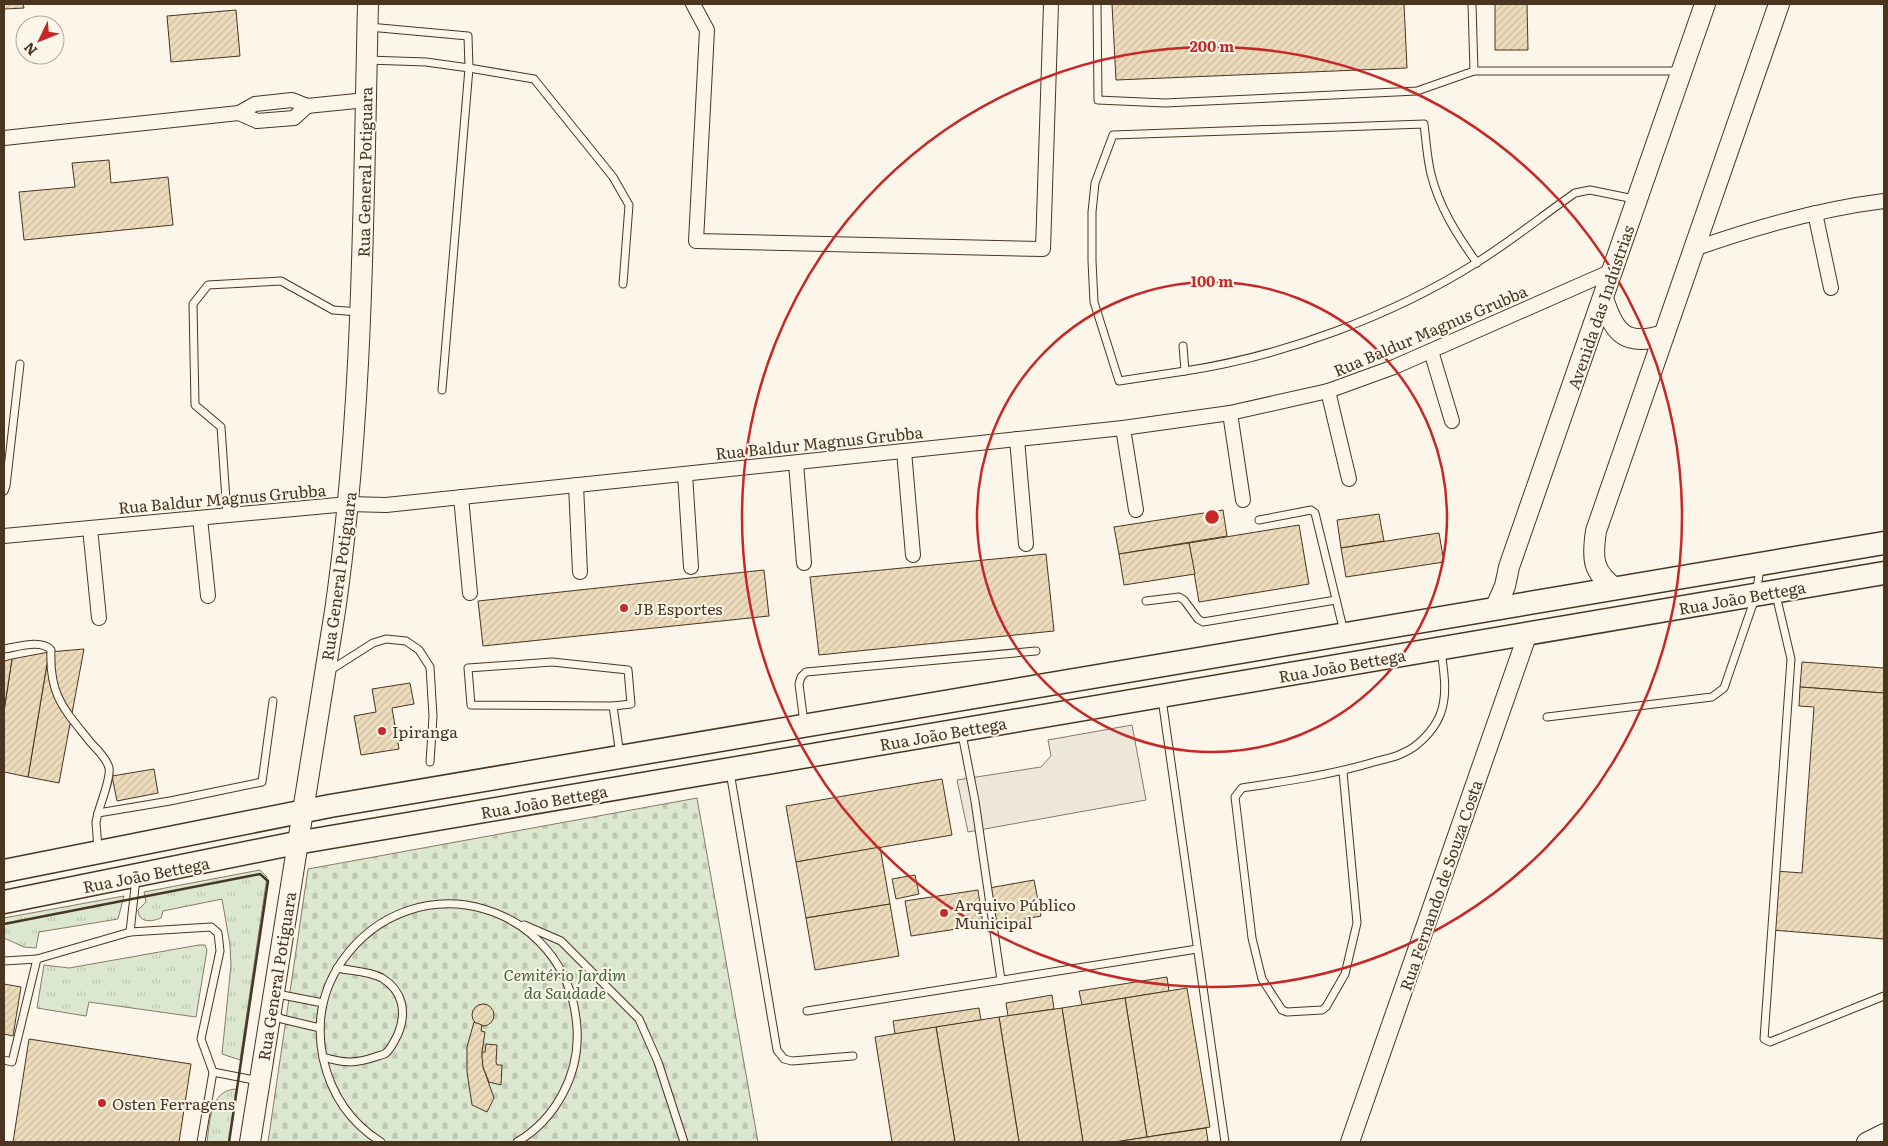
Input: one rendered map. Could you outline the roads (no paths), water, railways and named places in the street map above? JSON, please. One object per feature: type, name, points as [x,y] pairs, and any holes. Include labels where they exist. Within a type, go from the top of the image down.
[{"type":"main road","name":"Rua General Potiguara","points":[[250,1142],[342,560],[348,504],[361,312],[368,4]]},
{"type":"main road","name":"Avenida das Indústrias","points":[[1495,609],[1505,586],[1513,558],[1705,4]]},
{"type":"main road","points":[[1616,588],[1603,578],[1596,566],[1594,556],[1596,531],[1779,4]]},
{"type":"main road","points":[[1603,298],[1609,318],[1617,329],[1627,337],[1638,340],[1664,335]]},
{"type":"main road","name":"Rua João Bettega","points":[[4,871],[302,811],[1884,543]]},
{"type":"main road","points":[[1765,563],[1765,593]]},
{"type":"main road","name":"Rua João Bettega","points":[[4,902],[296,843],[1884,573]]},
{"type":"main road","points":[[1437,619],[1441,648]]},
{"type":"main road","points":[[914,708],[919,737]]},
{"type":"main road","points":[[880,714],[885,743]]},
{"type":"street","points":[[692,4],[707,30],[696,241],[1043,249],[1051,4]]},
{"type":"street","points":[[4,138],[239,114],[257,121],[294,118],[307,106],[366,100]]},
{"type":"street","points":[[1694,249],[1752,229],[1815,212],[1884,201]]},
{"type":"street","points":[[1815,212],[1831,288]]},
{"type":"street","name":"Rua Baldur Magnus Grubba","points":[[4,536],[348,504],[386,505],[1123,428],[1230,413],[1328,391],[1394,367],[1612,271]]},
{"type":"street","points":[[1431,352],[1452,421]]},
{"type":"street","points":[[1328,391],[1349,479]]},
{"type":"street","points":[[1230,413],[1243,500]]},
{"type":"street","points":[[1123,428],[1136,510]]},
{"type":"street","points":[[1017,439],[1026,544]]},
{"type":"street","points":[[904,451],[913,555]]},
{"type":"street","points":[[796,462],[804,563]]},
{"type":"street","points":[[686,474],[691,567]]},
{"type":"street","points":[[576,485],[580,572]]},
{"type":"street","points":[[461,497],[470,593]]},
{"type":"street","points":[[200,518],[208,596]]},
{"type":"street","points":[[90,528],[99,618]]},
{"type":"street","name":"Rua Fernando de Souza Costa","points":[[1349,1140],[1528,633]]},
{"type":"street","points":[[1866,1142],[1884,1133]]},
{"type":"lane","points":[[1097,4],[1098,100],[1165,103],[1417,91],[1474,71],[1681,71]]},
{"type":"lane","points":[[1472,4],[1474,71]]},
{"type":"lane","points":[[368,27],[468,36],[469,68],[442,390]]},
{"type":"lane","points":[[367,60],[426,62],[534,79],[613,177],[629,205],[623,284]]},
{"type":"lane","points":[[1477,263],[1456,233],[1440,201],[1430,173],[1424,124],[1112,136],[1095,184],[1091,240],[1094,302],[1119,381],[1218,366],[1254,357],[1346,328],[1422,294],[1477,263],[1575,192],[1590,190],[1637,199]]},
{"type":"lane","points":[[227,515],[221,427],[195,405],[193,304],[208,285],[281,281],[333,310],[361,312]]},
{"type":"lane","points":[[1183,346],[1185,371]]},
{"type":"lane","points":[[4,491],[20,364]]},
{"type":"lane","points":[[1259,520],[1311,510],[1315,513],[1344,634]]},
{"type":"lane","points":[[1547,717],[1712,697],[1724,688],[1765,593],[1782,614],[1791,659],[1764,1038],[1770,1042],[1884,996]]},
{"type":"lane","points":[[1146,601],[1179,597],[1184,600],[1198,619],[1203,622],[1336,600]]},
{"type":"lane","points":[[324,674],[373,642],[386,639],[406,641],[419,650],[430,667],[433,716],[430,762]]},
{"type":"lane","points":[[4,649],[42,644],[48,646],[51,650],[50,672],[53,688],[65,710],[102,756],[109,768],[96,822],[98,852]]},
{"type":"lane","points":[[1343,772],[1357,923],[1346,974],[1326,1007],[1322,1010],[1287,1012],[1282,1010],[1262,979],[1252,938],[1235,797],[1242,788],[1343,772],[1404,753],[1420,742],[1432,729],[1440,716],[1444,701],[1445,680],[1441,648]]},
{"type":"lane","points":[[804,726],[800,684],[801,677],[806,672],[1036,651]]},
{"type":"lane","points":[[552,662],[628,670],[631,704],[613,706],[472,705],[468,668],[552,662]]},
{"type":"lane","points":[[1161,696],[1225,1142]]},
{"type":"lane","points":[[98,812],[170,801],[262,782],[273,701]]},
{"type":"lane","points":[[613,706],[620,757]]},
{"type":"lane","points":[[961,730],[975,801],[1001,980]]},
{"type":"lane","points":[[730,770],[777,1050],[784,1059],[792,1061],[853,1056]]},
{"type":"lane","points":[[130,932],[136,876]]},
{"type":"lane","points":[[381,1142],[367,1133],[343,1107],[327,1076],[319,1041],[323,1002],[334,972],[354,944],[382,922],[414,908],[449,903],[484,908],[561,941],[639,1019],[658,1062],[684,1142]]},
{"type":"lane","points":[[516,922],[544,945],[564,974],[576,1007],[578,1043],[571,1077],[555,1108],[531,1134],[517,1142]]},
{"type":"lane","points":[[4,961],[37,959],[130,932],[211,927],[218,933],[220,952],[201,1039],[213,1072],[201,1142]]},
{"type":"lane","points":[[807,1011],[1197,949]]},
{"type":"lane","points":[[4,1060],[12,1062],[37,959]]},
{"type":"lane","points":[[323,1056],[338,1061],[356,1062],[385,1054],[394,1042],[403,1023],[404,1011],[402,1001],[393,988],[381,978],[337,968]]},
{"type":"lane","points":[[271,1003],[323,1002]]},
{"type":"lane","points":[[271,1003],[282,1019],[320,1028]]},
{"type":"lane","points":[[213,1072],[259,1081]]},
{"type":"place","name":"JB Esportes","points":[[624,608]]},
{"type":"place","name":"Ipiranga","points":[[382,731]]},
{"type":"place","name":"Arquivo Público Municipal","points":[[944,913]]},
{"type":"place","name":"Osten Ferragens","points":[[102,1103]]},
{"type":"park label","name":"Cemitério Jardim da Saudade","points":[[565,983]]}]
